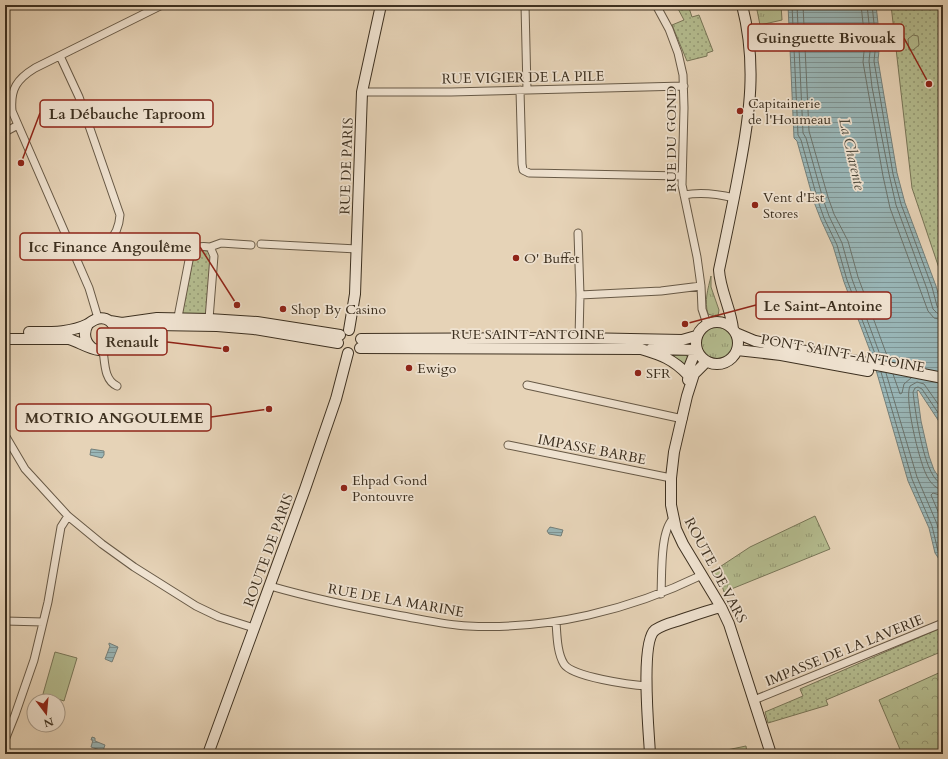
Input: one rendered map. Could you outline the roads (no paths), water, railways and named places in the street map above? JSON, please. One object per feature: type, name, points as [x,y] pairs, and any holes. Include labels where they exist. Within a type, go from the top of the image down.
[{"type":"main road","name":"RUE DE PARIS","points":[[349,330],[355,294],[362,92],[381,5]]},
{"type":"main road","points":[[734,331],[719,270],[749,117],[752,86],[749,36],[742,5]]},
{"type":"main road","points":[[720,322],[724,310],[728,304]]},
{"type":"main road","points":[[5,333],[69,330],[79,328],[98,318],[122,323],[150,318],[178,317],[258,322],[339,339]]},
{"type":"main road","points":[[110,321],[116,328],[115,342]]},
{"type":"main road","points":[[720,322],[727,324],[734,331],[738,338],[737,350],[734,356],[724,363],[712,364],[702,359],[696,350],[696,336],[698,331],[707,324],[720,322]]},
{"type":"main road","points":[[88,324],[84,334],[88,345],[92,348]]},
{"type":"main road","points":[[5,339],[69,339],[78,341],[92,348],[103,350],[108,349],[123,334],[131,329],[144,326],[169,325],[217,326],[254,329],[339,339]]},
{"type":"main road","points":[[346,330],[349,330],[357,332],[360,343],[355,352],[348,353],[342,350],[339,339],[346,330]]},
{"type":"main road","name":"PONT SAINT-ANTOINE","points":[[734,331],[755,341],[943,378]]},
{"type":"main road","name":"RUE SAINT-ANTOINE","points":[[360,343],[579,338],[682,340],[696,336]]},
{"type":"main road","name":"RUE SAINT-ANTOINE","points":[[360,343],[641,349],[666,357],[679,366],[688,375]]},
{"type":"main road","points":[[641,349],[696,350]]},
{"type":"main road","name":"ROUTE DE VARS","points":[[696,350],[690,365],[683,419],[674,452],[671,478],[671,505],[673,519],[683,544],[721,606],[729,624],[771,754]]},
{"type":"main road","name":"PONT SAINT-ANTOINE","points":[[737,350],[796,358],[943,385]]},
{"type":"main road","name":"ROUTE DE PARIS","points":[[208,754],[265,600],[334,405],[348,353]]},
{"type":"main road","name":"ROUTE DE VARS","points":[[687,396],[694,374],[706,362]]},
{"type":"main road","points":[[650,754],[646,661],[649,639],[655,630],[721,606]]},
{"type":"street","points":[[98,318],[91,294],[12,111],[14,87],[26,73],[162,5]]},
{"type":"street","points":[[525,5],[523,170],[529,173],[682,176]]},
{"type":"street","name":"RUE DU GOND","points":[[656,5],[669,30],[678,53],[684,75],[682,176],[684,195],[697,257],[701,286],[702,309],[707,324]]},
{"type":"street","points":[[60,56],[79,97],[120,215],[118,230],[110,241],[103,246],[75,257]]},
{"type":"street","name":"RUE VIGIER DE LA PILE","points":[[362,92],[684,86]]},
{"type":"street","points":[[5,132],[18,125]]},
{"type":"street","points":[[684,195],[694,193],[734,198]]},
{"type":"street","points":[[578,233],[580,295],[579,338]]},
{"type":"street","points":[[178,317],[192,251],[200,246],[210,247],[221,243],[251,245]]},
{"type":"street","points":[[261,244],[357,249]]},
{"type":"street","points":[[209,319],[214,256],[210,247]]},
{"type":"street","points":[[580,295],[661,291],[701,286]]},
{"type":"street","points":[[103,350],[108,377],[113,385],[117,386]]},
{"type":"street","points":[[527,385],[683,419]]},
{"type":"street","points":[[5,435],[24,468],[68,516],[134,567],[196,606],[219,617],[255,626]]},
{"type":"street","name":"IMPASSE BARBE","points":[[508,446],[671,478]]},
{"type":"street","points":[[5,740],[34,660],[48,602],[61,527],[68,516]]},
{"type":"street","points":[[661,594],[664,535],[669,522],[673,519]]},
{"type":"street","name":"RUE DE LA MARINE","points":[[270,586],[320,600],[448,624],[495,626],[556,622],[592,614],[661,594],[702,575]]},
{"type":"street","points":[[5,621],[43,622]]},
{"type":"street","points":[[556,622],[561,658],[569,669],[582,674],[624,684],[647,686]]},
{"type":"street","name":"IMPASSE DE LA LAVERIE","points":[[754,700],[943,623]]},
{"type":"water","name":"La Charente","points":[[788,5],[876,5],[880,42],[878,60],[897,173],[905,203],[936,286],[943,311],[943,431],[940,423],[919,391],[917,391],[921,421],[929,456],[934,470],[943,483],[943,565],[935,553],[929,528],[908,481],[872,356],[844,282],[833,246],[814,202],[797,141],[794,138]]},
{"type":"water","points":[[91,449],[104,451],[104,455],[102,458],[90,455]]},
{"type":"water","points":[[550,527],[563,530],[561,536],[549,534],[547,531]]},
{"type":"water","points":[[109,643],[118,647],[112,662],[105,659],[110,646]]},
{"type":"water","points":[[92,737],[95,738],[95,741],[105,745],[103,751],[91,747],[93,740],[91,740]]},
{"type":"place","name":"Guinguette Bivouak","points":[[929,84]]},
{"type":"place","name":"Capitainerie de l'Houmeau","points":[[740,111]]},
{"type":"place","name":"La Débauche Taproom","points":[[21,163]]},
{"type":"place","name":"Vent d'Est Stores","points":[[755,205]]},
{"type":"place","name":"O' Buffet","points":[[516,258]]},
{"type":"place","name":"Icc Finance Angoulême","points":[[237,305]]},
{"type":"place","name":"Shop By Casino","points":[[283,309]]},
{"type":"place","name":"Le Saint-Antoine","points":[[685,324]]},
{"type":"place","name":"Renault","points":[[226,349]]},
{"type":"place","name":"Ewigo","points":[[409,368]]},
{"type":"place","name":"SFR","points":[[638,373]]},
{"type":"place","name":"MOTRIO ANGOULEME","points":[[269,409]]},
{"type":"place","name":"Ehpad Gond Pontouvre","points":[[344,488]]}]
